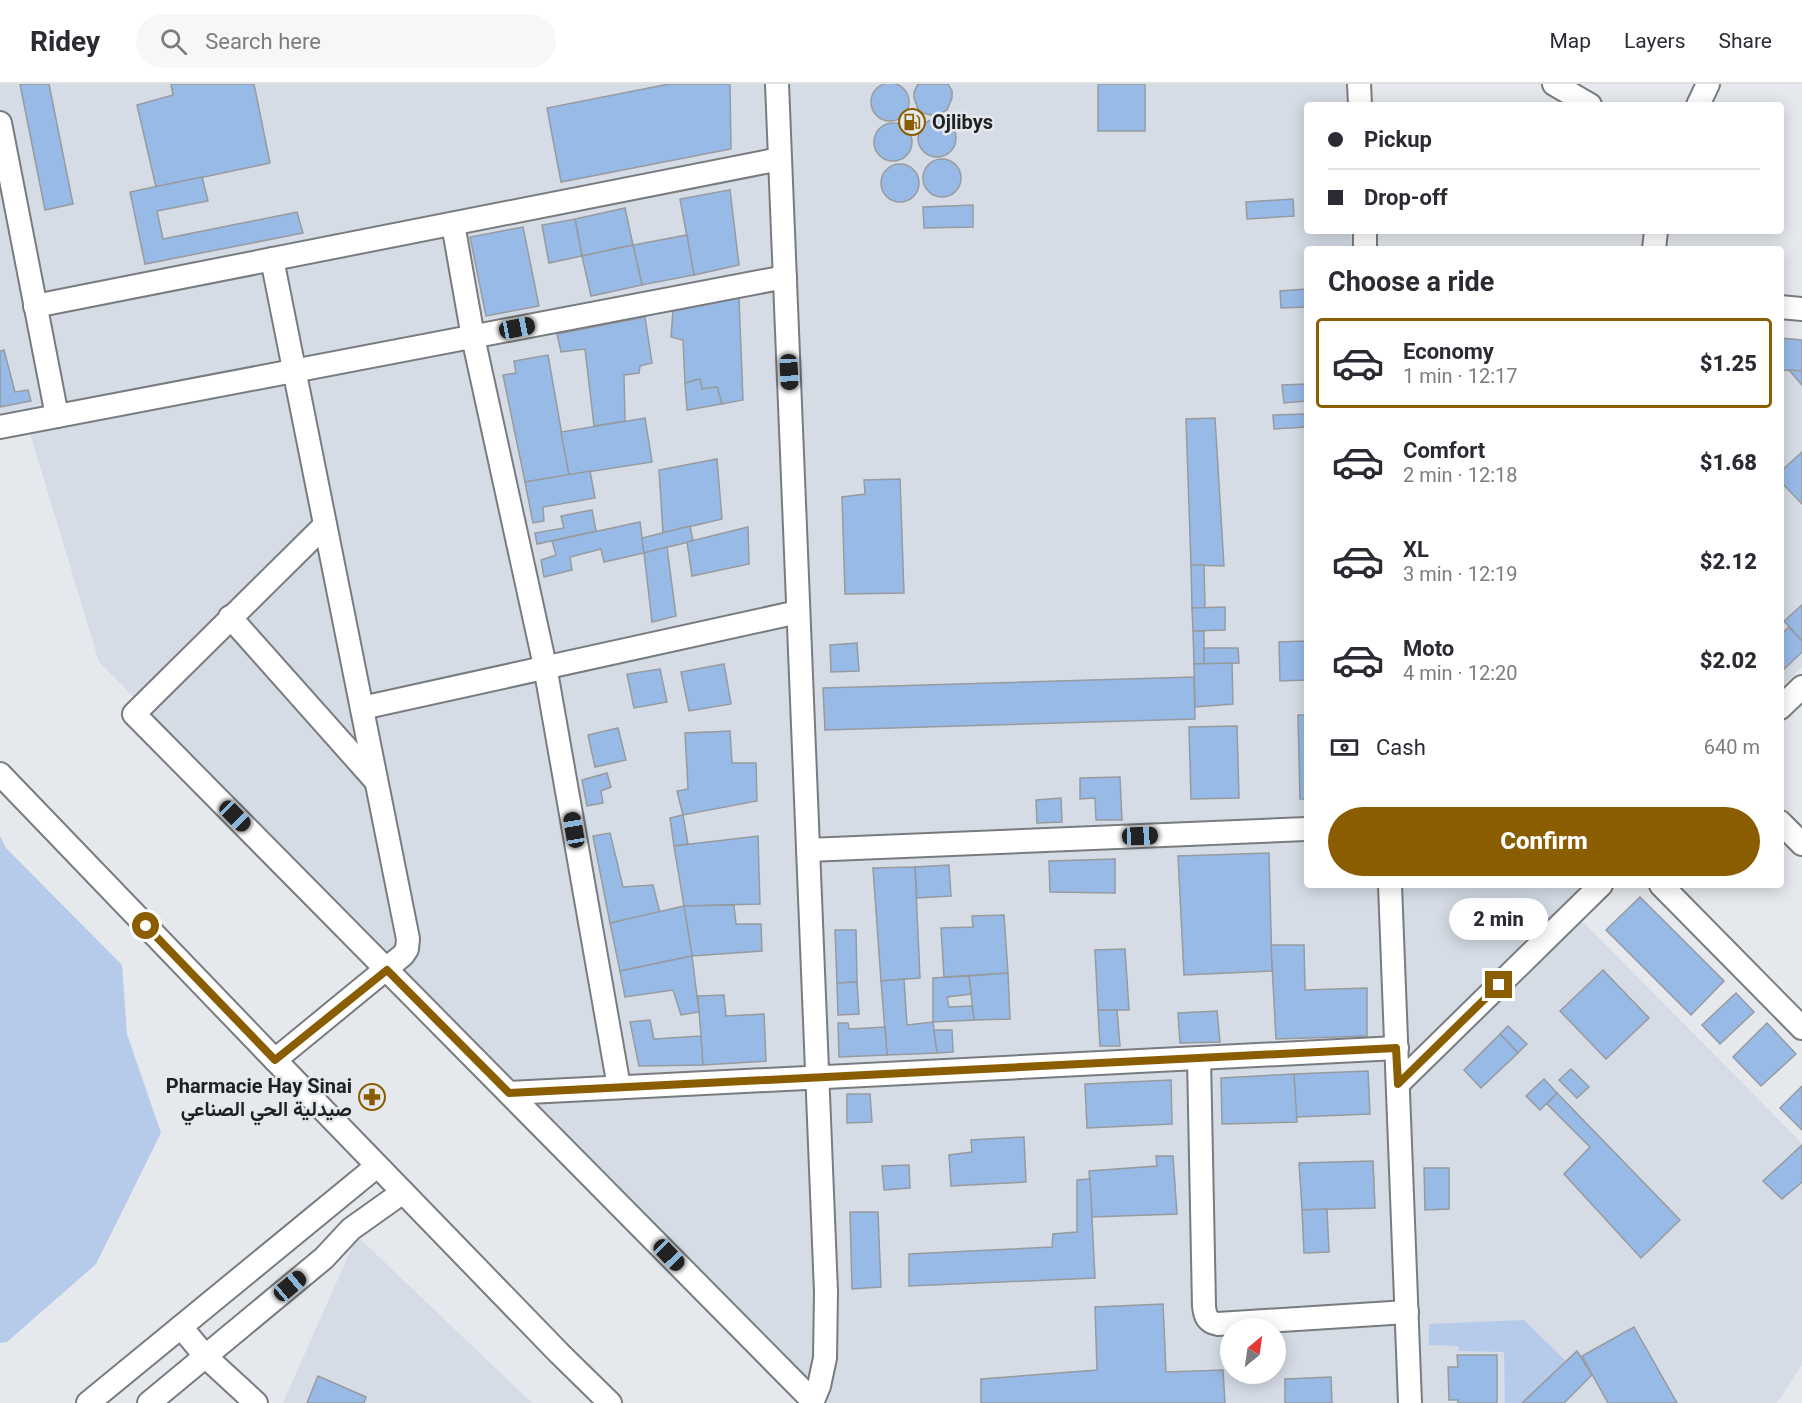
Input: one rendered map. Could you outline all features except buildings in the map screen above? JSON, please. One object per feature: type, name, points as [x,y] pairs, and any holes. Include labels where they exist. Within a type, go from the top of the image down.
[{"type":"street","points":[[326,525],[134,714],[812,1402],[819,1386],[825,1358],[826,1292],[777,84]]},
{"type":"street","points":[[1359,84],[1360,102]]},
{"type":"street","points":[[1554,84],[1585,102]]},
{"type":"street","points":[[1699,102],[1708,84]]},
{"type":"street","points":[[0,123],[57,416]]},
{"type":"street","points":[[35,306],[780,159]]},
{"type":"street","points":[[453,224],[472,337],[545,666],[619,1087]]},
{"type":"street","points":[[272,259],[408,939],[404,956],[275,1060]]},
{"type":"street","points":[[0,427],[785,277]]},
{"type":"street","points":[[1784,307],[1802,309]]},
{"type":"street","points":[[362,708],[798,612]]},
{"type":"street","points":[[230,617],[376,781]]},
{"type":"street","points":[[1784,704],[1802,687]]},
{"type":"street","points":[[0,774],[377,1166],[610,1403]]},
{"type":"street","points":[[1784,826],[1802,844]]},
{"type":"street","points":[[808,850],[1304,830]]},
{"type":"street","points":[[1390,888],[1410,1403]]},
{"type":"street","points":[[1398,1084],[1598,888]]},
{"type":"street","points":[[1664,888],[1802,1028]]},
{"type":"street","points":[[509,1093],[1396,1048]]},
{"type":"street","points":[[1199,1058],[1204,1306],[1210,1322],[1218,1324],[1407,1312]]},
{"type":"street","points":[[88,1403],[377,1166]]},
{"type":"street","points":[[149,1403],[324,1258],[351,1229],[403,1192]]},
{"type":"street","points":[[181,1327],[206,1357],[256,1403]]},
{"type":"shaded area","points":[[0,84],[1346,84],[1347,102],[1304,102],[1304,234],[1351,234],[1352,246],[1304,246],[1304,888],[1578,888],[1564,903],[1802,1143],[1802,1365],[1777,1403],[829,1403],[99,662],[23,410],[0,414]]},
{"type":"shaded area","points":[[1784,347],[1802,365],[1802,667],[1784,685]]},
{"type":"shaded area","points":[[0,836],[6,848],[122,965],[127,1034],[161,1133],[96,1264],[7,1342],[0,1343]]},
{"type":"shaded area","points":[[357,1236],[532,1403],[283,1403]]},
{"type":"shaded area","points":[[1524,1320],[1566,1361],[1522,1403],[1505,1403],[1504,1352],[1459,1351],[1458,1346],[1429,1345],[1429,1324]]},
{"type":"place","name":"Ojlibys","points":[[912,122]]},
{"type":"place","name":"Pharmacie Hay Sinai صيدلية الحي الصناعي","points":[[372,1097]]},
{"type":"route","points":[[146,926],[275,1060],[387,970],[509,1093],[1396,1048],[1398,1084],[1499,985]]}]
